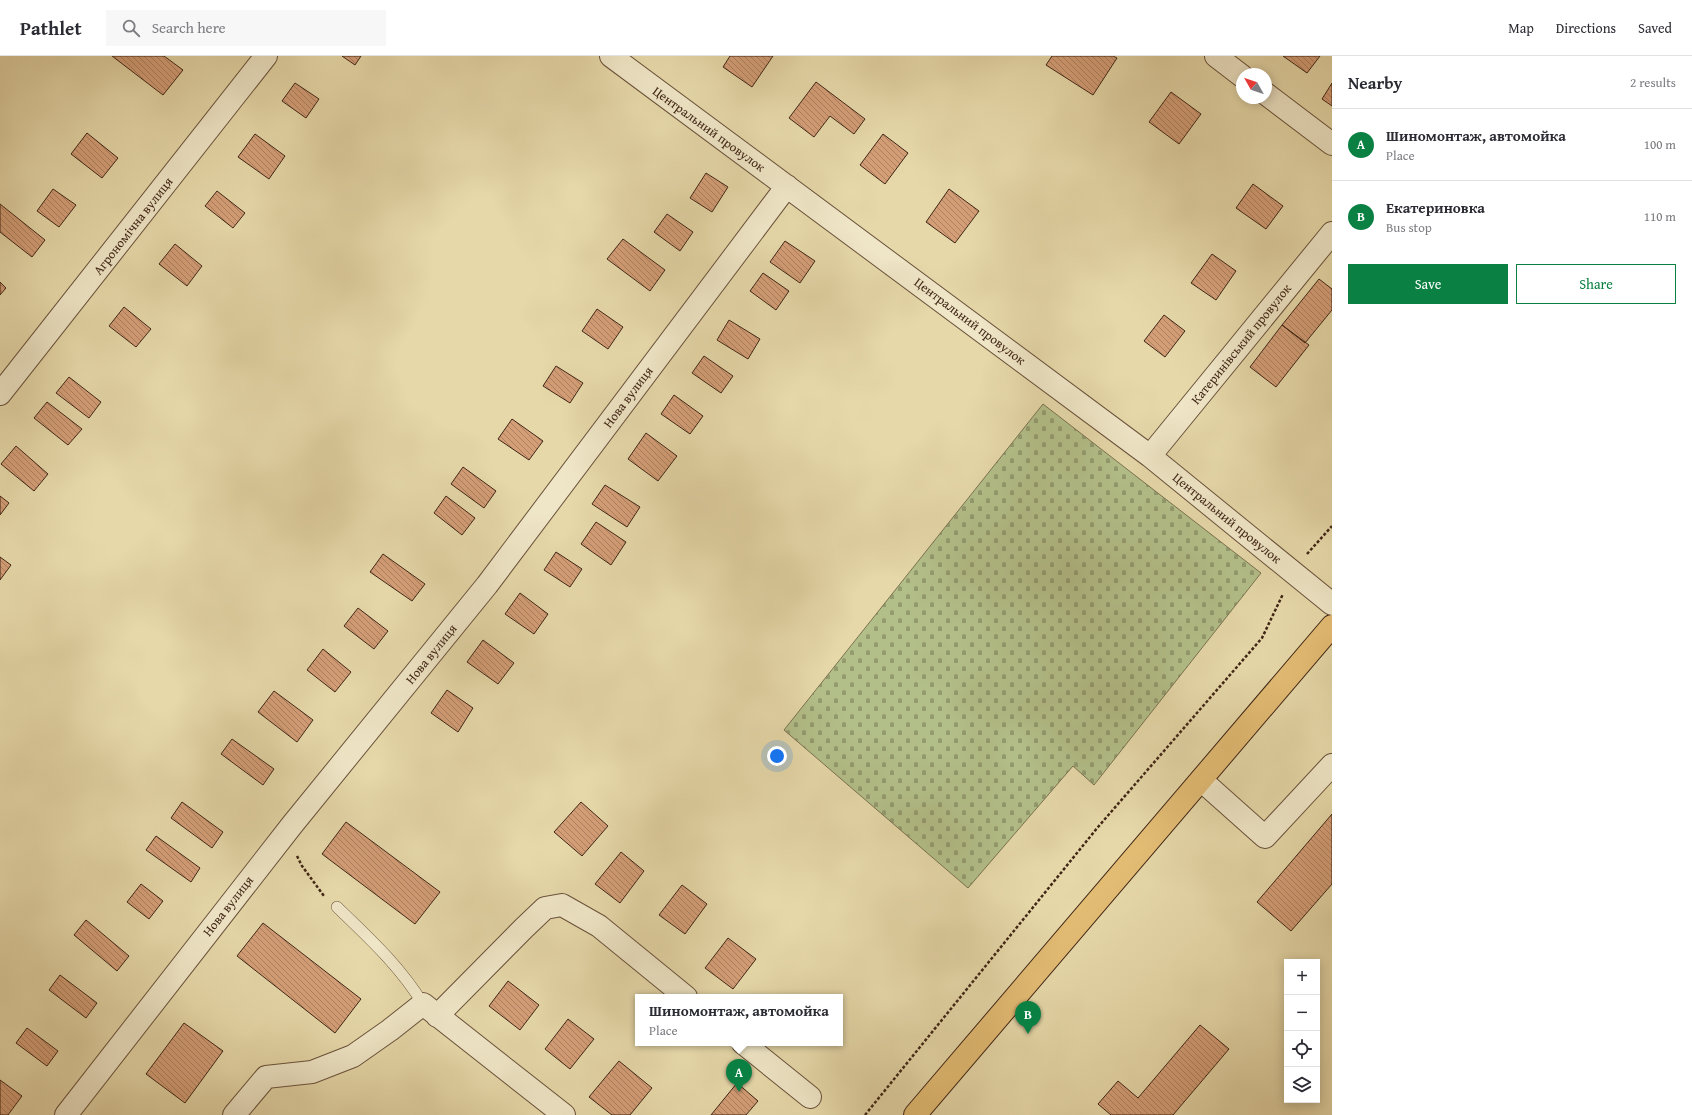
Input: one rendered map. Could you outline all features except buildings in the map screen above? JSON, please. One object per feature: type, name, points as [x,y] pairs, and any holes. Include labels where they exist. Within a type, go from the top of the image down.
[{"type":"main road","points":[[915,1115],[1332,626]]},
{"type":"street","name":"Агрономічна вулиця","points":[[0,394],[266,56]]},
{"type":"street","name":"Центральний провулок","points":[[611,56],[1150,456],[1327,600]]},
{"type":"street","points":[[1216,56],[1236,71]]},
{"type":"street","points":[[1272,99],[1332,144]]},
{"type":"street","name":"Нова вулиця","points":[[66,1115],[292,825],[487,585],[787,186]]},
{"type":"street","name":"Катеринівський провулок","points":[[1150,456],[1332,233]]},
{"type":"street","points":[[1201,780],[1265,837],[1332,765]]},
{"type":"street","points":[[234,1115],[266,1077],[312,1072],[353,1056],[390,1030],[430,1010],[545,908],[562,905],[599,926],[682,994]]},
{"type":"street","points":[[430,1010],[564,1115]]},
{"type":"street","points":[[747,1046],[810,1097]]},
{"type":"lane","points":[[337,906],[382,950],[414,988],[430,1010]]},
{"type":"path","points":[[1304,558],[1332,526]]},
{"type":"path","points":[[865,1115],[1098,827],[1262,638],[1284,589]]},
{"type":"path","points":[[292,825],[293,844],[302,866],[322,895],[337,906]]},
{"type":"green space","points":[[1043,404],[1261,573],[1094,785],[1073,766],[968,888],[784,730]]},
{"type":"place","name":"Екатериновка","points":[[1028,1034]]},
{"type":"place","name":"Шиномонтаж, автомойка","points":[[739,1092]]}]
